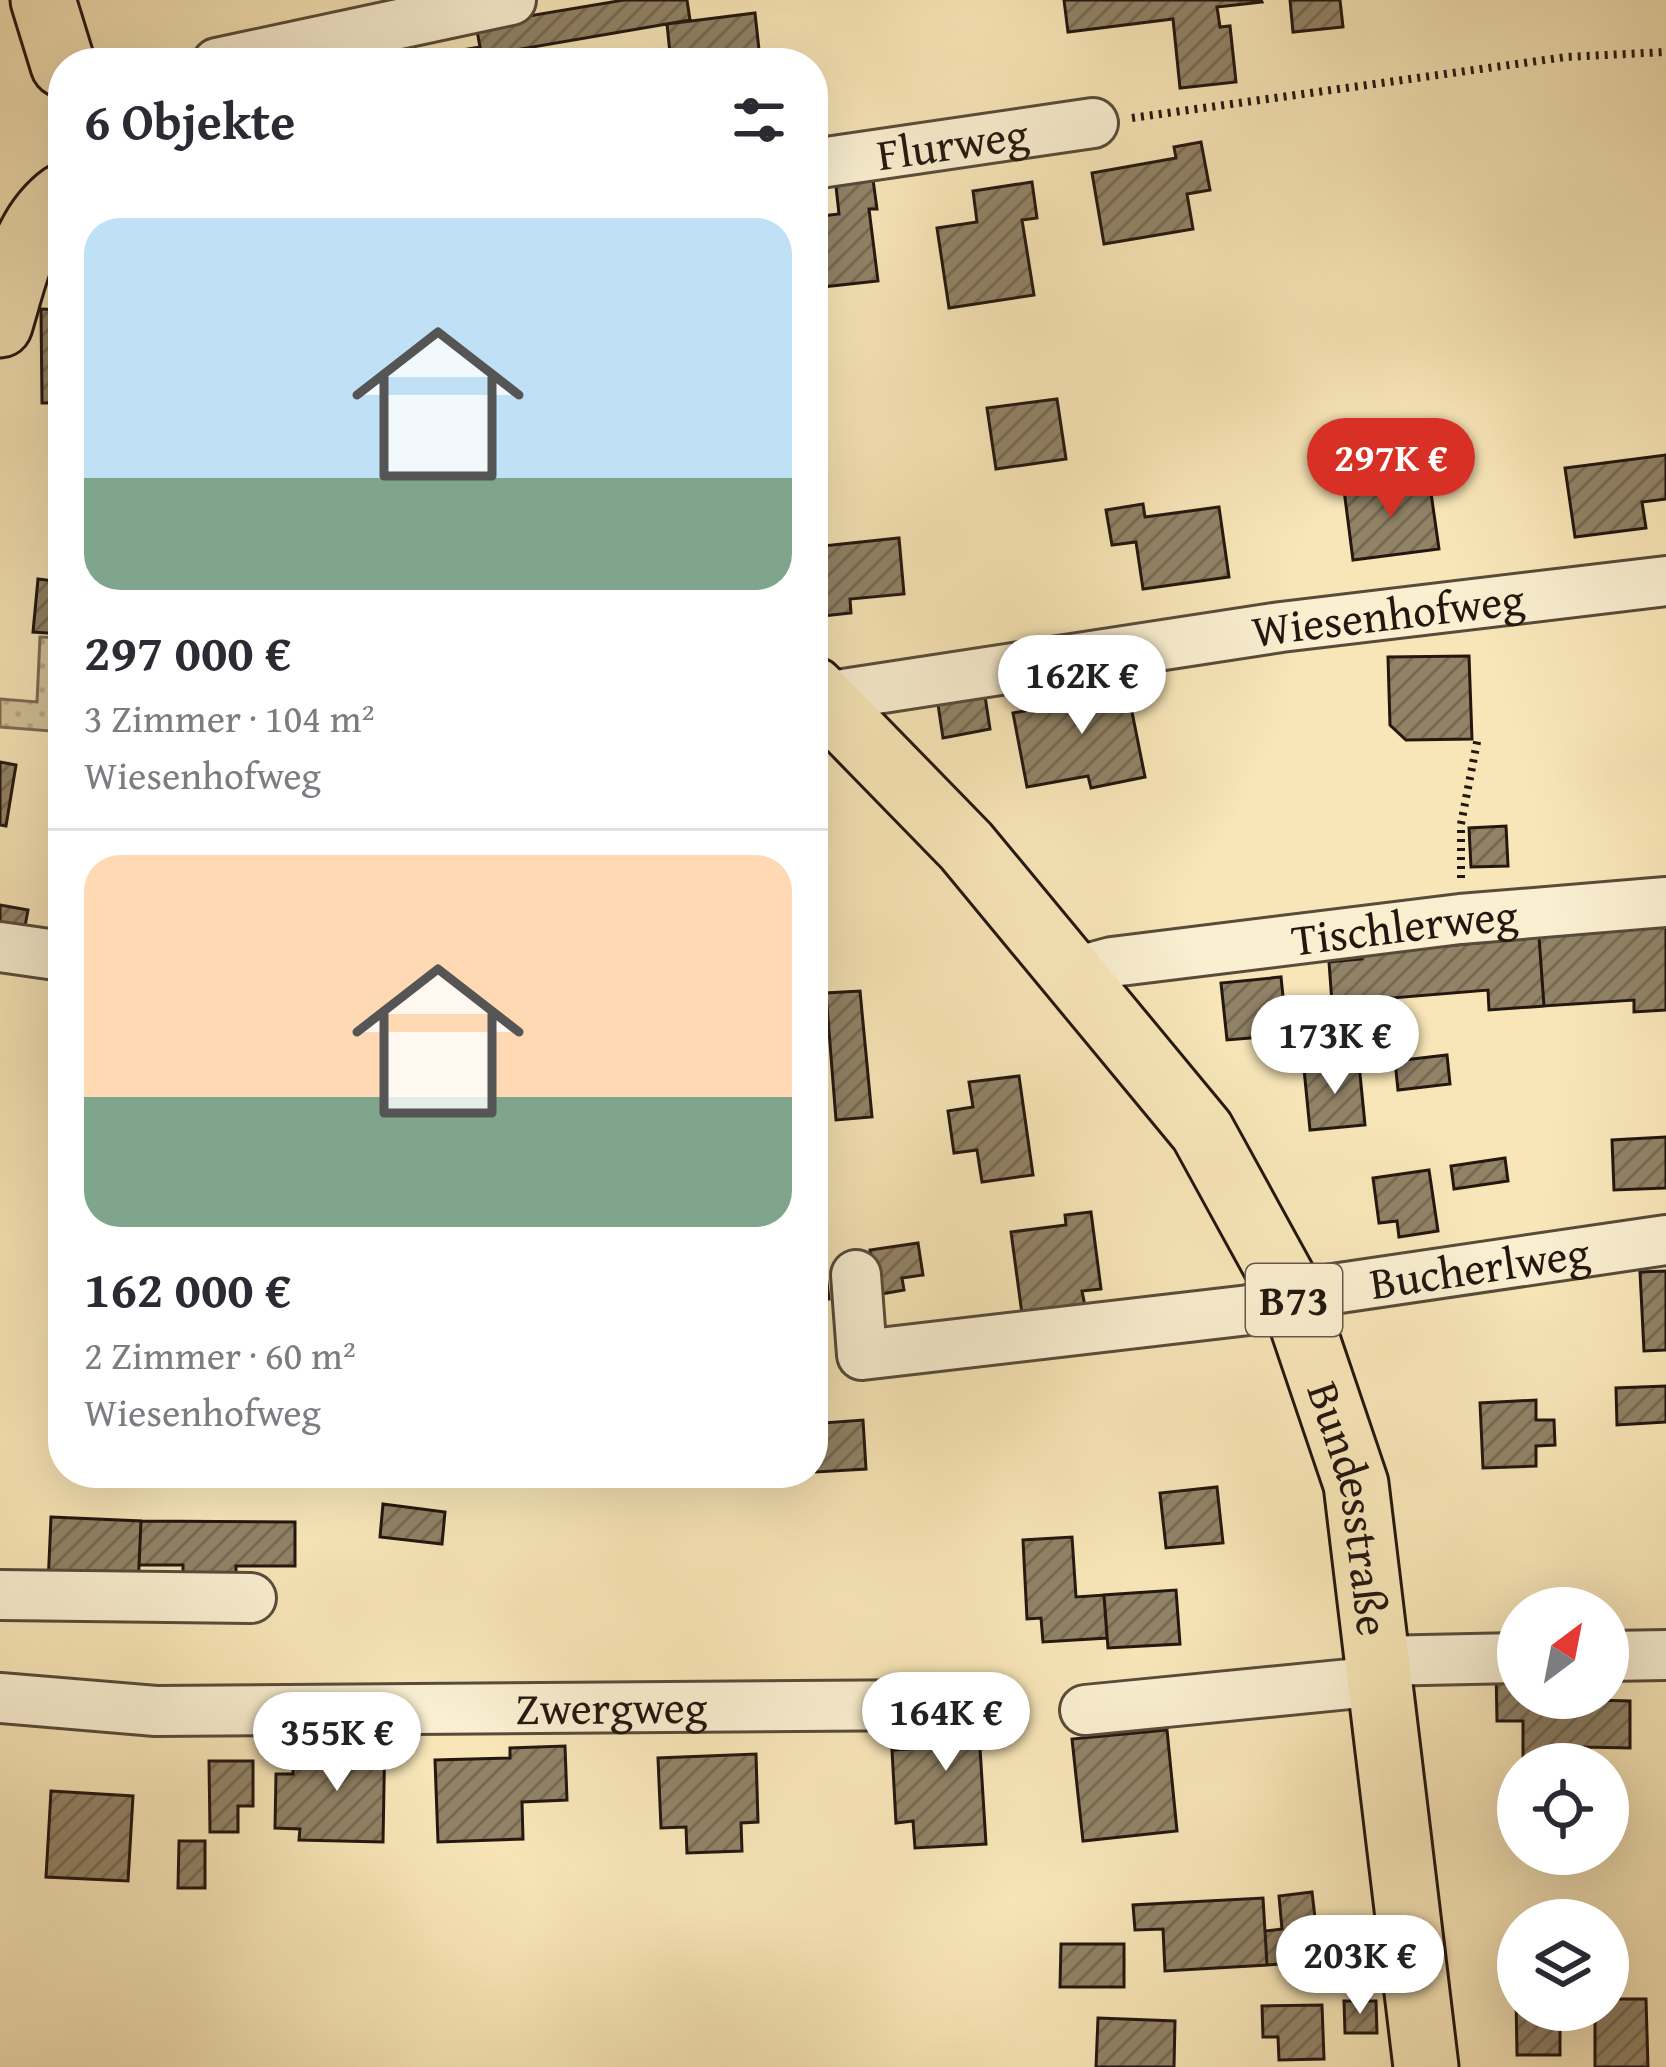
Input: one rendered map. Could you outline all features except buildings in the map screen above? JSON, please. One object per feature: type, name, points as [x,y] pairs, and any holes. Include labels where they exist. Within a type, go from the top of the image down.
[{"type":"main road","points":[[43,0],[58,48]]},
{"type":"main road","points":[[0,325],[25,244],[48,209]]},
{"type":"main road","name":"Bundesstraße","points":[[828,704],[1075,972],[1202,1131],[1292,1295],[1356,1484],[1426,2067]]},
{"type":"street","points":[[287,48],[511,0]]},
{"type":"street","name":"Flurweg","points":[[828,162],[1094,123]]},
{"type":"street","name":"Wiesenhofweg","points":[[828,692],[1281,627],[1666,581]]},
{"type":"street","name":"Tischlerweg","points":[[1075,972],[1112,962],[1460,919],[1666,902]]},
{"type":"street","points":[[0,947],[48,954]]},
{"type":"street","name":"Bucherlweg","points":[[856,1275],[862,1355],[1249,1310],[1292,1295],[1666,1240]]},
{"type":"street","points":[[0,1595],[251,1598]]},
{"type":"street","points":[[1629,1656],[1666,1655]]},
{"type":"street","points":[[1085,1710],[1497,1660]]},
{"type":"street","name":"Zwergweg","points":[[0,1698],[155,1711],[935,1705]]},
{"type":"path","points":[[1094,123],[1565,57],[1666,52]]},
{"type":"path","points":[[1460,919],[1461,824],[1478,737]]},
{"type":"shaded area","points":[[40,637],[48,637],[48,731],[0,727],[0,699],[37,702]]}]
